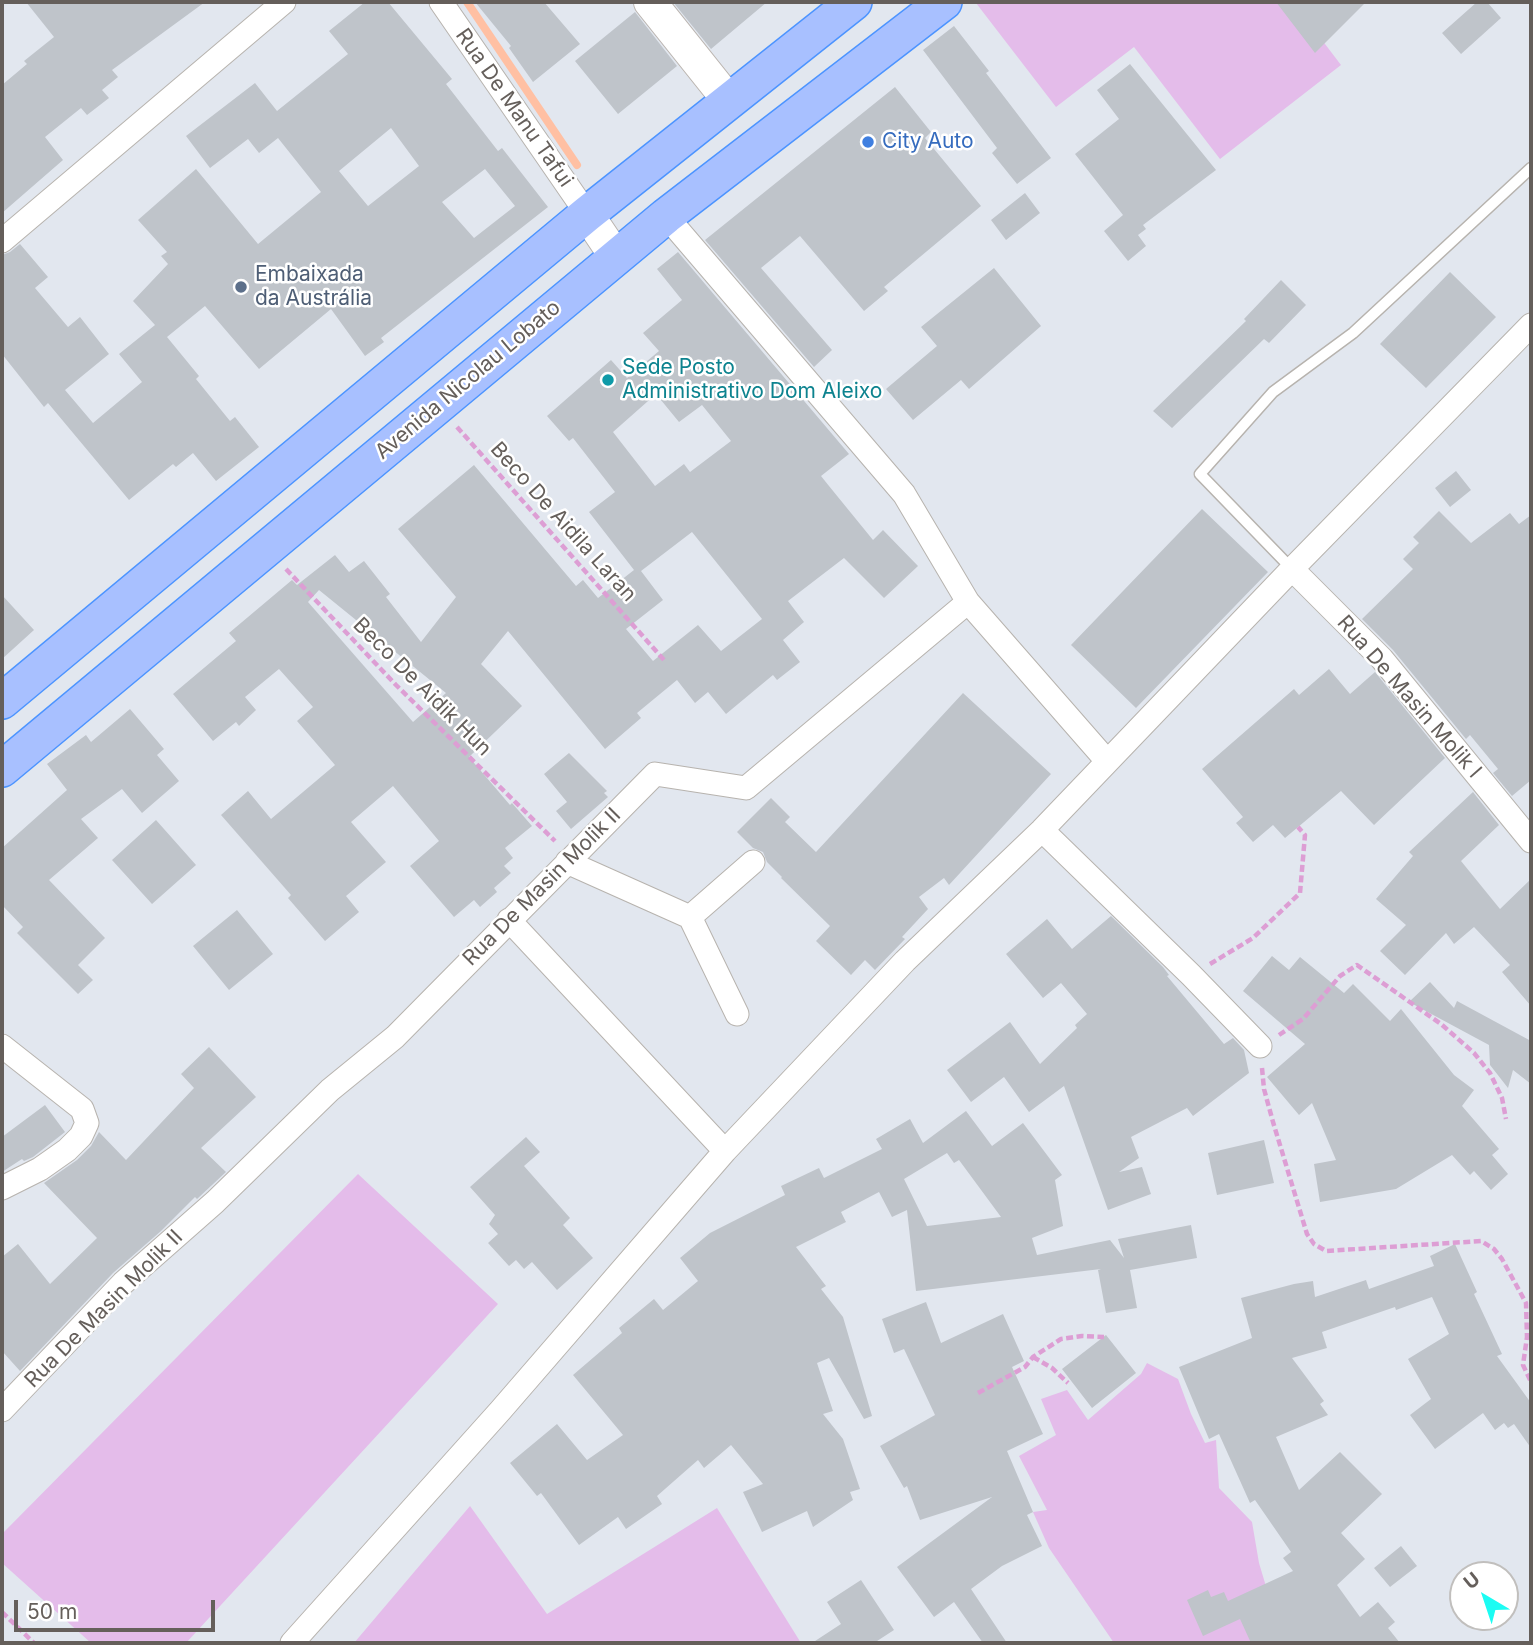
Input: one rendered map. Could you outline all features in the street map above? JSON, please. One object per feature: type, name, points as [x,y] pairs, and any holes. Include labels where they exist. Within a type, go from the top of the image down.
[{"type":"main road","points":[[2,701],[587,214],[853,2]]},
{"type":"main road","name":"Avenida Nicolau Lobato","points":[[2,769],[666,216],[944,2]]},
{"type":"street","points":[[2,241],[284,2]]},
{"type":"street","name":"Rua De Manu Tafui","points":[[441,2],[587,214]]},
{"type":"street","points":[[650,2],[729,101]]},
{"type":"street","points":[[587,214],[616,257]]},
{"type":"street","points":[[666,216],[904,494],[968,602],[1107,761]]},
{"type":"street","points":[[292,1643],[500,1411],[725,1151],[905,961],[1042,830],[1531,325]]},
{"type":"street","name":"Rua De Masin Molik I","points":[[1293,569],[1382,659],[1531,841]]},
{"type":"street","name":"Rua De Masin Molik II","points":[[2,1410],[123,1283],[215,1202],[330,1090],[395,1037],[509,920],[563,854],[655,774],[746,788],[968,602]]},
{"type":"street","points":[[1042,830],[1260,1046]]},
{"type":"street","points":[[563,854],[690,917],[737,1014]]},
{"type":"street","points":[[690,917],[753,862]]},
{"type":"street","points":[[509,920],[725,1151]]},
{"type":"street","points":[[2,1046],[82,1109],[87,1123],[81,1136],[67,1150],[40,1169],[2,1188]]},
{"type":"lane","points":[[1293,569],[1200,474],[1273,392],[1353,333],[1531,168]]},
{"type":"path","name":"Beco De Aidila Laran","points":[[438,406],[664,660]]},
{"type":"path","name":"Beco De Aidik Hun","points":[[266,548],[396,685],[563,854]]},
{"type":"path","points":[[1191,975],[1253,938],[1300,893],[1305,835],[1298,827]]},
{"type":"path","points":[[1506,1119],[1502,1098],[1490,1073],[1474,1053],[1441,1024],[1357,965],[1340,976],[1303,1019],[1260,1046],[1264,1089],[1307,1234],[1314,1244],[1326,1251],[1481,1241],[1494,1249],[1526,1303],[1527,1337],[1523,1365],[1531,1382]]},
{"type":"path","points":[[978,1392],[1025,1367],[1033,1357],[1061,1339],[1104,1337]]},
{"type":"path","points":[[1033,1357],[1052,1368],[1068,1383]]},
{"type":"path","points":[[2,1612],[34,1643]]},
{"type":"shaded area","points":[[1293,2],[1341,65],[1220,159],[1134,47],[1056,107],[976,3]]},
{"type":"shaded area","points":[[358,1174],[498,1304],[186,1643],[91,1643],[2,1563],[2,1534]]},
{"type":"shaded area","points":[[1147,1363],[1178,1379],[1205,1443],[1216,1440],[1219,1488],[1252,1522],[1259,1563],[1283,1643],[1114,1643],[1049,1548],[1033,1512],[1047,1510],[1019,1456],[1056,1435],[1041,1399],[1067,1390],[1088,1420],[1141,1374]]},
{"type":"shaded area","points":[[470,1506],[547,1614],[717,1508],[801,1643],[354,1643]]},
{"type":"building","points":[[26,2],[205,2],[112,70],[118,77],[102,90],[109,98],[87,115],[81,108],[45,137],[63,160],[2,213],[2,85],[27,64],[24,61],[54,37]]},
{"type":"building","points":[[365,2],[388,2],[452,79],[446,84],[498,151],[502,148],[548,207],[381,338],[384,342],[365,356],[331,309],[259,369],[205,306],[167,337],[199,376],[196,379],[230,421],[235,417],[259,447],[216,481],[193,453],[176,467],[173,464],[129,500],[48,403],[44,407],[2,354],[2,255],[20,244],[48,277],[35,288],[68,327],[80,317],[109,354],[65,390],[93,423],[142,382],[119,354],[155,325],[133,301],[168,264],[161,256],[167,252],[138,220],[196,169],[258,244],[321,192],[278,138],[259,153],[248,139],[210,168],[186,136],[255,83],[277,111],[348,54],[329,31]],"holes":[[[391,128],[419,166],[368,206],[339,171]],[[485,169],[515,206],[474,238],[442,202]]]},
{"type":"building","points":[[475,2],[544,2],[580,44],[533,82],[509,48],[511,46]]},
{"type":"building","points":[[673,2],[767,2],[711,49]]},
{"type":"building","points":[[1276,2],[1366,2],[1315,53]]},
{"type":"building","points":[[1477,2],[1487,2],[1501,18],[1461,54],[1442,33]]},
{"type":"building","points":[[635,12],[677,66],[618,114],[575,61]]},
{"type":"building","points":[[954,26],[1051,158],[1017,184],[992,153],[997,148],[923,50]]},
{"type":"building","points":[[1130,64],[1216,170],[1143,225],[1146,229],[1138,235],[1146,246],[1128,261],[1104,231],[1123,215],[1075,154],[1119,119],[1097,90]]},
{"type":"building","points":[[895,87],[931,132],[925,138],[981,206],[884,287],[888,291],[864,311],[800,236],[761,268],[832,350],[814,367],[705,240]]},
{"type":"building","points":[[1025,193],[1040,213],[1006,240],[991,220]]},
{"type":"building","points":[[678,252],[849,454],[821,476],[873,540],[883,530],[918,566],[884,598],[844,558],[788,601],[804,622],[783,640],[800,662],[777,680],[773,675],[726,714],[708,692],[695,703],[677,680],[637,713],[641,718],[605,749],[508,631],[481,664],[522,706],[469,757],[532,826],[505,848],[513,858],[504,866],[511,873],[494,888],[497,892],[480,907],[474,900],[454,917],[410,866],[439,841],[393,786],[351,822],[386,862],[346,896],[359,912],[325,941],[288,898],[291,895],[221,815],[248,791],[271,819],[335,765],[297,721],[313,707],[279,669],[245,697],[256,710],[239,726],[236,722],[213,741],[173,694],[236,641],[229,633],[292,580],[297,585],[335,555],[349,572],[364,561],[390,594],[386,597],[421,642],[456,597],[398,529],[474,465],[576,586],[583,580],[598,598],[634,570],[589,512],[615,492],[573,438],[569,441],[547,416],[611,360],[627,378],[659,351],[643,333],[682,300],[657,269]],"holes":[[[656,394],[679,422],[702,405],[731,441],[690,472],[684,464],[655,486],[613,432]],[[692,532],[762,619],[721,651],[698,625],[653,661],[626,629],[663,600],[641,571]],[[319,590],[446,693],[413,722],[308,602]]]},
{"type":"building","points":[[994,268],[1041,326],[969,389],[961,380],[913,420],[886,389],[937,346],[921,327]]},
{"type":"building","points":[[1450,272],[1496,317],[1426,388],[1380,344]]},
{"type":"building","points":[[1281,280],[1306,305],[1269,343],[1264,339],[1172,428],[1153,411],[1246,321],[1244,319]]},
{"type":"building","points":[[1456,471],[1471,490],[1450,507],[1435,488]]},
{"type":"building","points":[[1202,509],[1268,572],[1136,708],[1071,645]]},
{"type":"building","points":[[1439,511],[1471,543],[1510,513],[1519,524],[1531,515],[1531,780],[1512,796],[1493,773],[1498,769],[1470,735],[1466,739],[1393,650],[1362,619],[1413,569],[1403,559],[1419,543],[1413,537]]},
{"type":"building","points":[[2,595],[34,630],[2,659]]},
{"type":"building","points":[[1329,669],[1350,694],[1375,672],[1445,758],[1374,825],[1341,791],[1285,838],[1273,825],[1253,842],[1236,823],[1243,817],[1202,769],[1294,689],[1299,695]]},
{"type":"building","points":[[963,693],[1051,774],[949,885],[944,878],[919,897],[928,909],[902,937],[905,939],[875,970],[865,960],[851,975],[816,941],[830,926],[781,878],[767,862],[763,852],[753,848],[737,832],[771,798],[790,817],[785,822],[816,852]]},
{"type":"building","points":[[130,709],[164,749],[157,755],[179,781],[142,813],[122,789],[81,819],[98,838],[49,880],[105,938],[78,965],[93,980],[78,994],[17,933],[23,927],[2,905],[2,848],[67,790],[47,764],[86,735],[91,742]]},
{"type":"building","points":[[569,753],[607,791],[604,793],[608,797],[571,829],[556,811],[567,802],[544,774]]},
{"type":"building","points":[[1473,792],[1499,825],[1461,861],[1500,909],[1531,879],[1531,1006],[1502,972],[1510,965],[1474,927],[1454,944],[1446,933],[1405,975],[1380,951],[1406,925],[1376,899],[1413,856],[1409,852]]},
{"type":"building","points":[[156,820],[196,865],[152,904],[112,860]]},
{"type":"building","points":[[237,910],[273,954],[229,990],[193,946]]},
{"type":"building","points":[[1111,916],[1163,967],[1169,975],[1167,976],[1224,1044],[1233,1038],[1244,1050],[1249,1073],[1193,1116],[1187,1108],[1131,1137],[1139,1158],[1119,1172],[1142,1167],[1151,1194],[1108,1210],[1064,1086],[1029,1112],[1004,1077],[971,1102],[947,1070],[1010,1022],[1040,1064],[1077,1028],[1075,1025],[1087,1014],[1061,983],[1043,998],[1006,954],[1047,919],[1072,949]]},
{"type":"building","points":[[1272,956],[1289,970],[1300,957],[1344,993],[1353,984],[1390,1021],[1401,1009],[1454,1075],[1474,1090],[1462,1106],[1499,1149],[1492,1155],[1508,1174],[1491,1190],[1474,1171],[1470,1175],[1452,1155],[1396,1189],[1320,1202],[1314,1164],[1336,1160],[1312,1103],[1299,1115],[1267,1077],[1305,1044],[1243,991]]},
{"type":"building","points":[[1430,982],[1454,1008],[1457,1001],[1531,1041],[1531,1084],[1513,1070],[1508,1088],[1490,1065],[1489,1045],[1409,1002]]},
{"type":"building","points":[[209,1047],[256,1097],[201,1148],[226,1172],[113,1273],[20,1371],[2,1351],[2,1257],[18,1244],[50,1284],[97,1238],[44,1183],[77,1160],[91,1146],[99,1132],[126,1160],[194,1088],[181,1074]]},
{"type":"building","points":[[45,1105],[65,1132],[33,1157],[24,1161],[22,1159],[2,1172],[2,1137]]},
{"type":"building","points":[[966,1111],[992,1146],[1023,1123],[1062,1175],[1055,1180],[1063,1226],[1032,1238],[1037,1255],[1110,1240],[1124,1258],[1118,1239],[1191,1225],[1197,1258],[1130,1270],[1137,1308],[1106,1313],[1098,1270],[1101,1269],[916,1291],[907,1210],[892,1217],[879,1192],[841,1212],[846,1222],[796,1247],[826,1286],[821,1289],[843,1317],[872,1416],[864,1419],[829,1358],[817,1363],[833,1411],[823,1414],[843,1439],[860,1489],[850,1492],[853,1500],[813,1527],[807,1511],[762,1532],[743,1492],[763,1484],[731,1445],[704,1468],[698,1460],[657,1496],[662,1504],[626,1529],[618,1517],[579,1545],[541,1493],[537,1496],[510,1463],[557,1424],[587,1460],[623,1435],[573,1375],[622,1333],[619,1328],[654,1299],[663,1310],[698,1281],[680,1258],[710,1233],[785,1195],[781,1186],[819,1168],[824,1178],[882,1149],[876,1139],[910,1119],[923,1143]],"holes":[[[947,1153],[954,1163],[959,1160],[1001,1217],[927,1226],[904,1179]]]},
{"type":"building","points":[[526,1137],[540,1152],[524,1166],[570,1218],[563,1225],[593,1258],[557,1290],[532,1262],[524,1269],[516,1260],[509,1266],[488,1243],[498,1234],[489,1224],[495,1215],[470,1187]]},
{"type":"building","points":[[1264,1140],[1274,1183],[1217,1195],[1208,1153]]},
{"type":"building","points":[[1455,1244],[1477,1292],[1474,1294],[1502,1354],[1497,1356],[1531,1403],[1531,1448],[1514,1424],[1508,1428],[1504,1423],[1495,1430],[1483,1413],[1435,1449],[1410,1415],[1431,1399],[1408,1359],[1449,1334],[1432,1297],[1322,1332],[1327,1348],[1292,1358],[1324,1401],[1320,1404],[1328,1415],[1276,1437],[1299,1490],[1340,1452],[1382,1494],[1341,1533],[1365,1559],[1337,1585],[1360,1617],[1378,1602],[1395,1622],[1388,1628],[1400,1643],[1251,1643],[1240,1619],[1203,1636],[1187,1600],[1208,1590],[1211,1597],[1224,1592],[1228,1601],[1293,1571],[1283,1558],[1291,1552],[1255,1500],[1250,1503],[1219,1434],[1209,1439],[1179,1367],[1252,1338],[1241,1298],[1313,1281],[1315,1297],[1366,1280],[1369,1289],[1434,1266],[1430,1256]]},
{"type":"building","points":[[926,1302],[941,1343],[1003,1314],[1024,1361],[1012,1367],[1043,1434],[1007,1451],[1033,1512],[1027,1515],[1042,1546],[1002,1566],[971,1589],[1007,1643],[983,1643],[954,1602],[934,1617],[897,1567],[992,1497],[920,1520],[907,1486],[904,1488],[880,1446],[935,1415],[904,1349],[894,1353],[882,1319]]},
{"type":"building","points":[[1106,1335],[1136,1373],[1092,1408],[1062,1369]]},
{"type":"building","points":[[1401,1546],[1417,1566],[1390,1587],[1374,1568]]},
{"type":"building","points":[[861,1580],[894,1630],[874,1643],[812,1643],[841,1624],[827,1602]]},
{"type":"waterway","points":[[467,2],[577,165]]},
{"type":"place","name":"City Auto","points":[[868,142]]},
{"type":"place","name":"Embaixada da Austrália","points":[[241,287]]},
{"type":"place","name":"Sede Posto Administrativo Dom Aleixo","points":[[608,380]]}]
